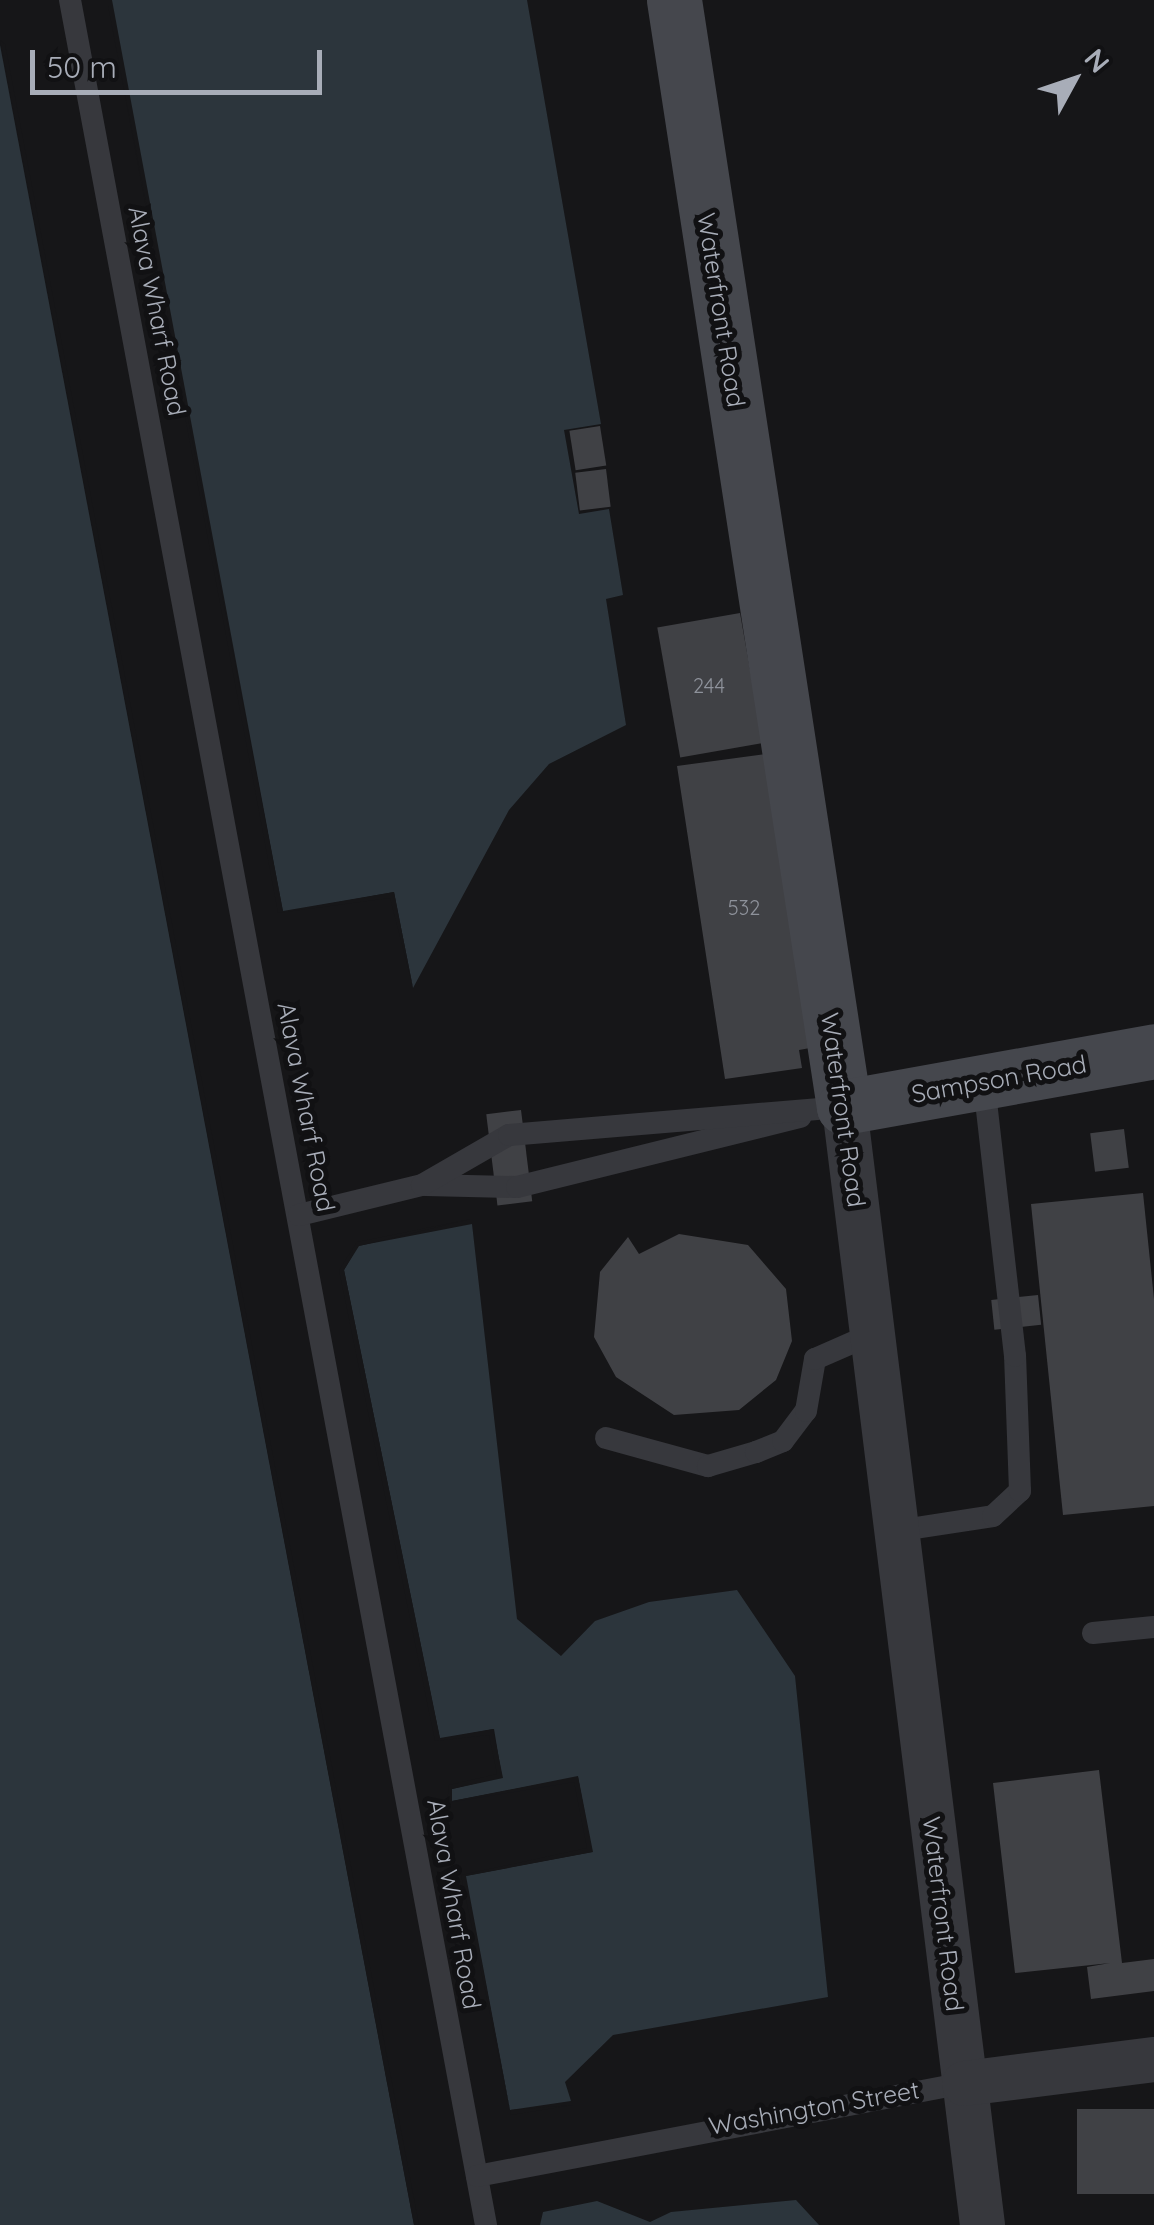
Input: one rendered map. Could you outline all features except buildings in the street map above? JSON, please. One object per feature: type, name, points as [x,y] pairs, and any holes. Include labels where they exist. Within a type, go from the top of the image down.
[{"type":"main road","name":"Waterfront Road","points":[[674,0],[840,1107]]},
{"type":"main road","name":"Sampson Road","points":[[840,1107],[1154,1051]]},
{"type":"street","name":"Waterfront Road","points":[[840,1107],[872,1334],[982,2225]]},
{"type":"street","name":"Washington Street","points":[[964,2083],[1154,2059]]},
{"type":"lane","name":"Alava Wharf Road","points":[[70,0],[486,2225]]},
{"type":"lane","points":[[896,1531],[993,1516],[1020,1491],[1016,1356],[984,1082]]},
{"type":"lane","points":[[422,1185],[509,1135],[840,1107]]},
{"type":"lane","points":[[299,1214],[422,1185],[517,1187],[840,1107]]},
{"type":"lane","points":[[606,1438],[708,1466],[756,1452],[782,1441],[806,1411],[815,1359],[872,1334]]},
{"type":"lane","points":[[1093,1634],[1154,1628]]},
{"type":"lane","name":"Washington Street","points":[[476,2176],[964,2083]]},
{"type":"shaded area","points":[[112,0],[527,0],[601,424],[564,430],[579,514],[609,509],[623,595],[606,599],[626,725],[549,764],[509,810],[413,988],[394,892],[283,912]]},
{"type":"shaded area","points":[[0,45],[414,2225],[0,2225]]},
{"type":"shaded area","points":[[472,1224],[517,1619],[561,1656],[595,1621],[649,1602],[737,1590],[795,1676],[828,1997],[613,2035],[565,2082],[571,2101],[510,2110],[465,1876],[592,1852],[578,1777],[452,1801],[452,1789],[502,1777],[494,1729],[440,1739],[344,1270],[358,1246]]},
{"type":"shaded area","points":[[796,2200],[819,2225],[540,2225],[543,2212],[597,2201],[650,2222],[671,2212]]},
{"type":"pier","points":[[107,0],[283,911],[394,892],[413,988],[390,898],[278,913]]},
{"type":"pier","points":[[0,40],[5,44],[419,2225],[414,2225]]},
{"type":"pier","points":[[471,1219],[359,1246],[344,1270],[440,1738],[493,1729],[503,1778],[452,1789],[452,1801],[578,1776],[593,1852],[466,1876],[510,2110],[573,2105],[511,2115],[461,1875],[587,1848],[574,1782],[447,1803],[449,1785],[497,1774],[489,1735],[435,1741],[339,1270],[357,1242]]}]
